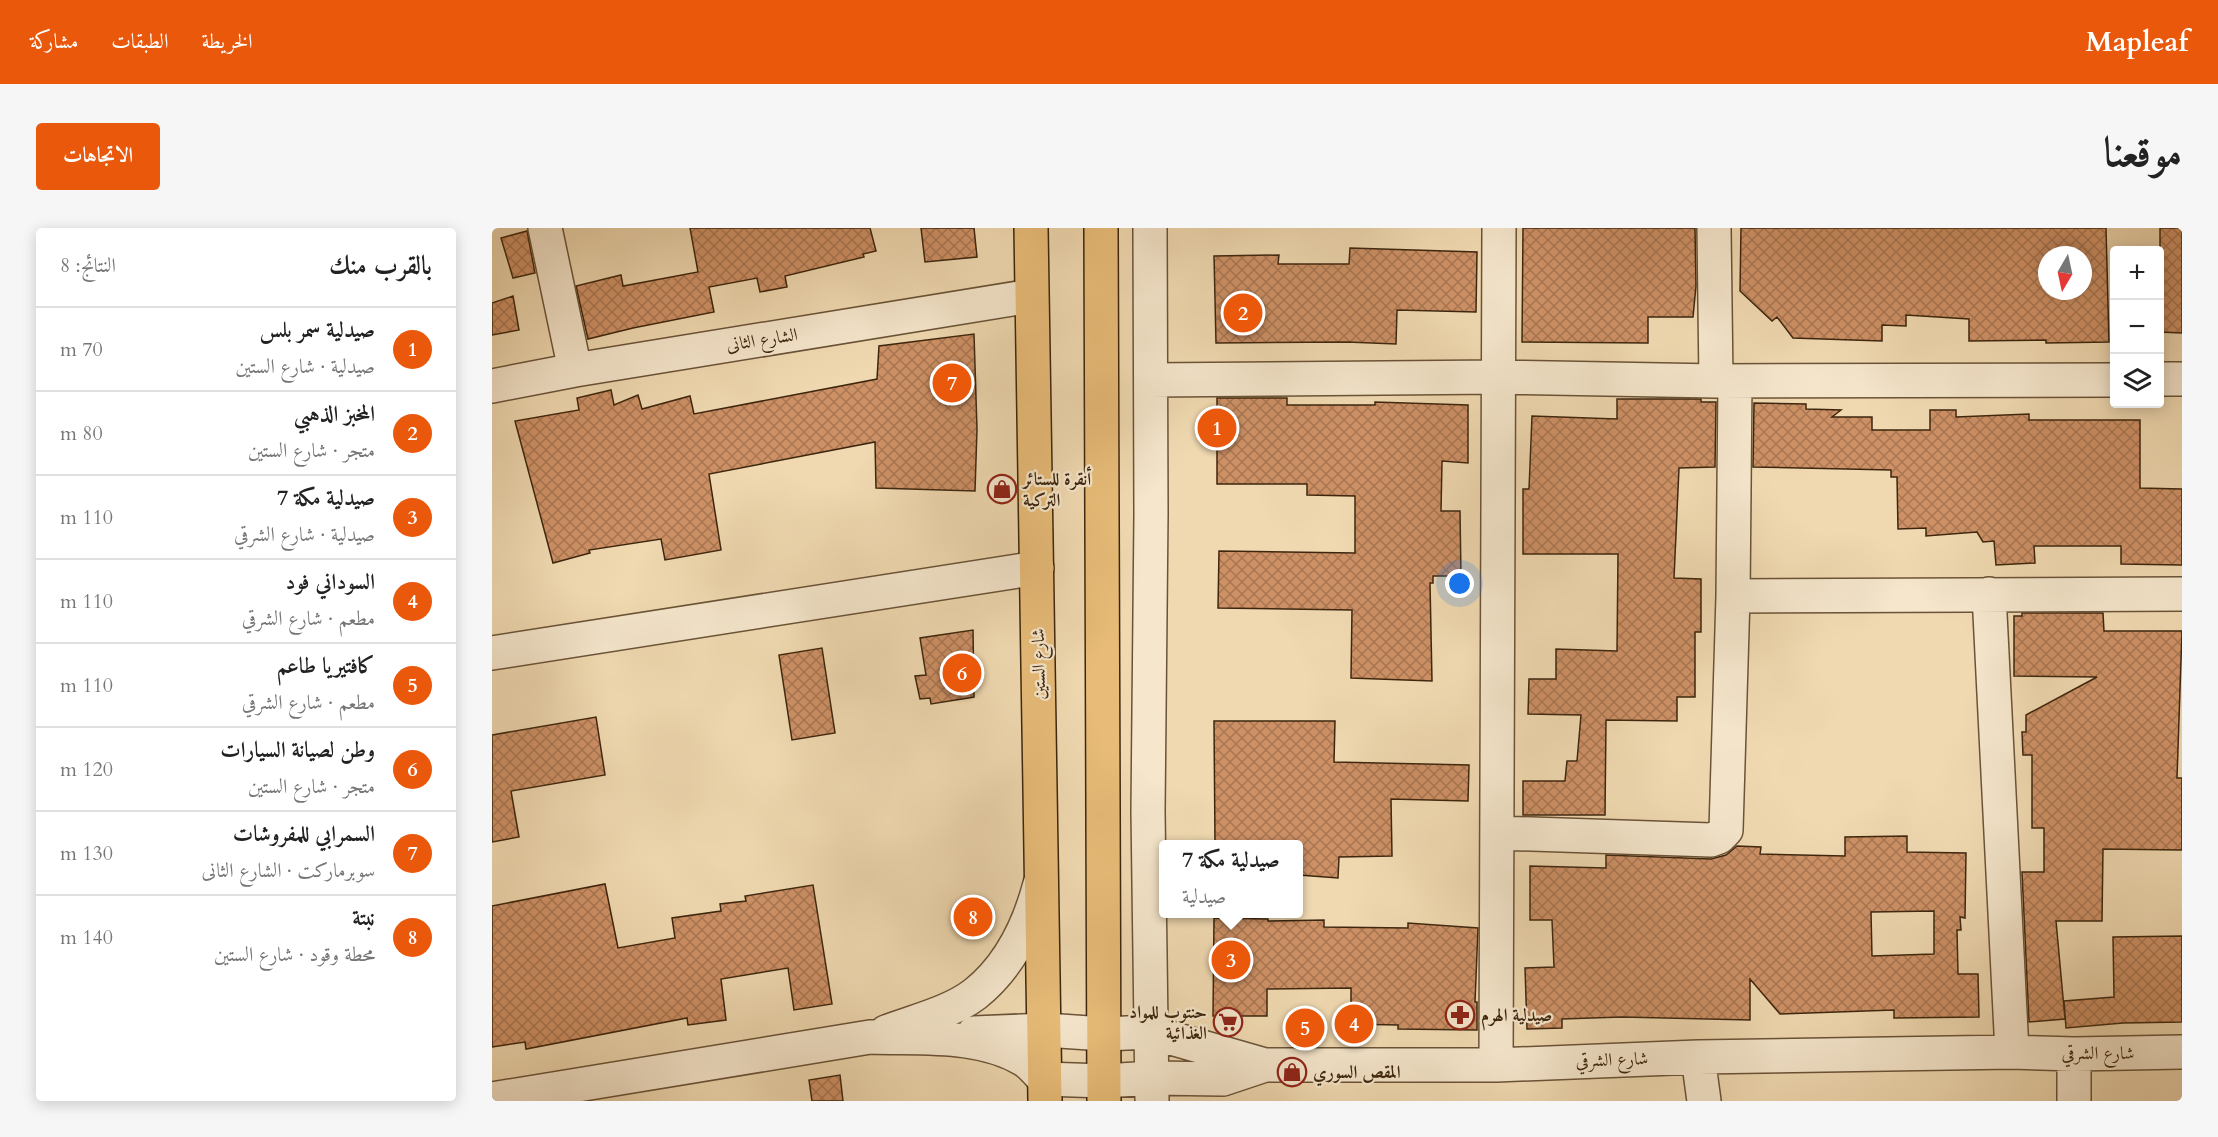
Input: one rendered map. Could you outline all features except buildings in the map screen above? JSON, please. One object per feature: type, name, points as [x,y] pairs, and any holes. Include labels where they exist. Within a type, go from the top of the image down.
[{"type":"main road","name":"شارع الستين","points":[[1031,228],[1045,1090]]},
{"type":"main road","points":[[1101,228],[1104,1091]]},
{"type":"street","points":[[545,228],[575,370]]},
{"type":"street","points":[[1150,228],[1148,811],[1152,1090]]},
{"type":"street","points":[[1497,1065],[1499,228]]},
{"type":"street","points":[[1499,833],[1711,840],[1719,837],[1726,830],[1733,596],[1726,381],[1714,228]]},
{"type":"street","name":"الشارع الثانى","points":[[492,386],[575,370],[1032,296]]},
{"type":"street","points":[[1151,380],[1499,377],[1726,381],[2110,380]]},
{"type":"street","points":[[2164,379],[2182,379]]},
{"type":"street","points":[[492,654],[1037,568]]},
{"type":"street","points":[[1989,594],[2012,1052]]},
{"type":"street","points":[[1733,596],[2182,594]]},
{"type":"street","points":[[492,1099],[601,1091],[870,1037],[948,1009],[974,994],[996,974],[1011,954],[1033,911],[1042,876]]},
{"type":"street","points":[[1150,974],[1165,993],[1178,1022],[1218,1065]]},
{"type":"street","name":"شارع الشرقي","points":[[870,1037],[1045,1030],[1104,1034],[1150,1032],[1218,1065],[1497,1065],[1698,1057],[2182,1052]]},
{"type":"street","points":[[870,1037],[948,1040],[989,1045],[1027,1061],[1045,1090],[1152,1090],[1218,1065]]},
{"type":"street","points":[[2074,1054],[2074,1101]]},
{"type":"street","points":[[1698,1057],[1704,1101]]},
{"type":"street","points":[[1181,1101],[1196,1089],[1218,1065]]},
{"type":"place","name":"المخبز الذهبي","points":[[1243,313]]},
{"type":"place","name":"السمرابي للمفروشات","points":[[952,383]]},
{"type":"place","name":"صيدلية سمر بلس","points":[[1217,428]]},
{"type":"place","name":"أنقرة للستائر التركية","points":[[1002,489]]},
{"type":"place","name":"وطن لصيانة السيارات","points":[[962,673]]},
{"type":"place","name":"نبتة","points":[[973,917]]},
{"type":"place","name":"صيدلية مكة 7","points":[[1231,960]]},
{"type":"place","name":"صيدلية الهرم","points":[[1460,1015]]},
{"type":"place","name":"حنتوب للمواد الغذائية","points":[[1228,1022]]},
{"type":"place","name":"السوداني فود","points":[[1354,1024]]},
{"type":"place","name":"كافتيريا طاعم","points":[[1305,1028]]},
{"type":"place","name":"المقص السوري","points":[[1292,1072]]}]
